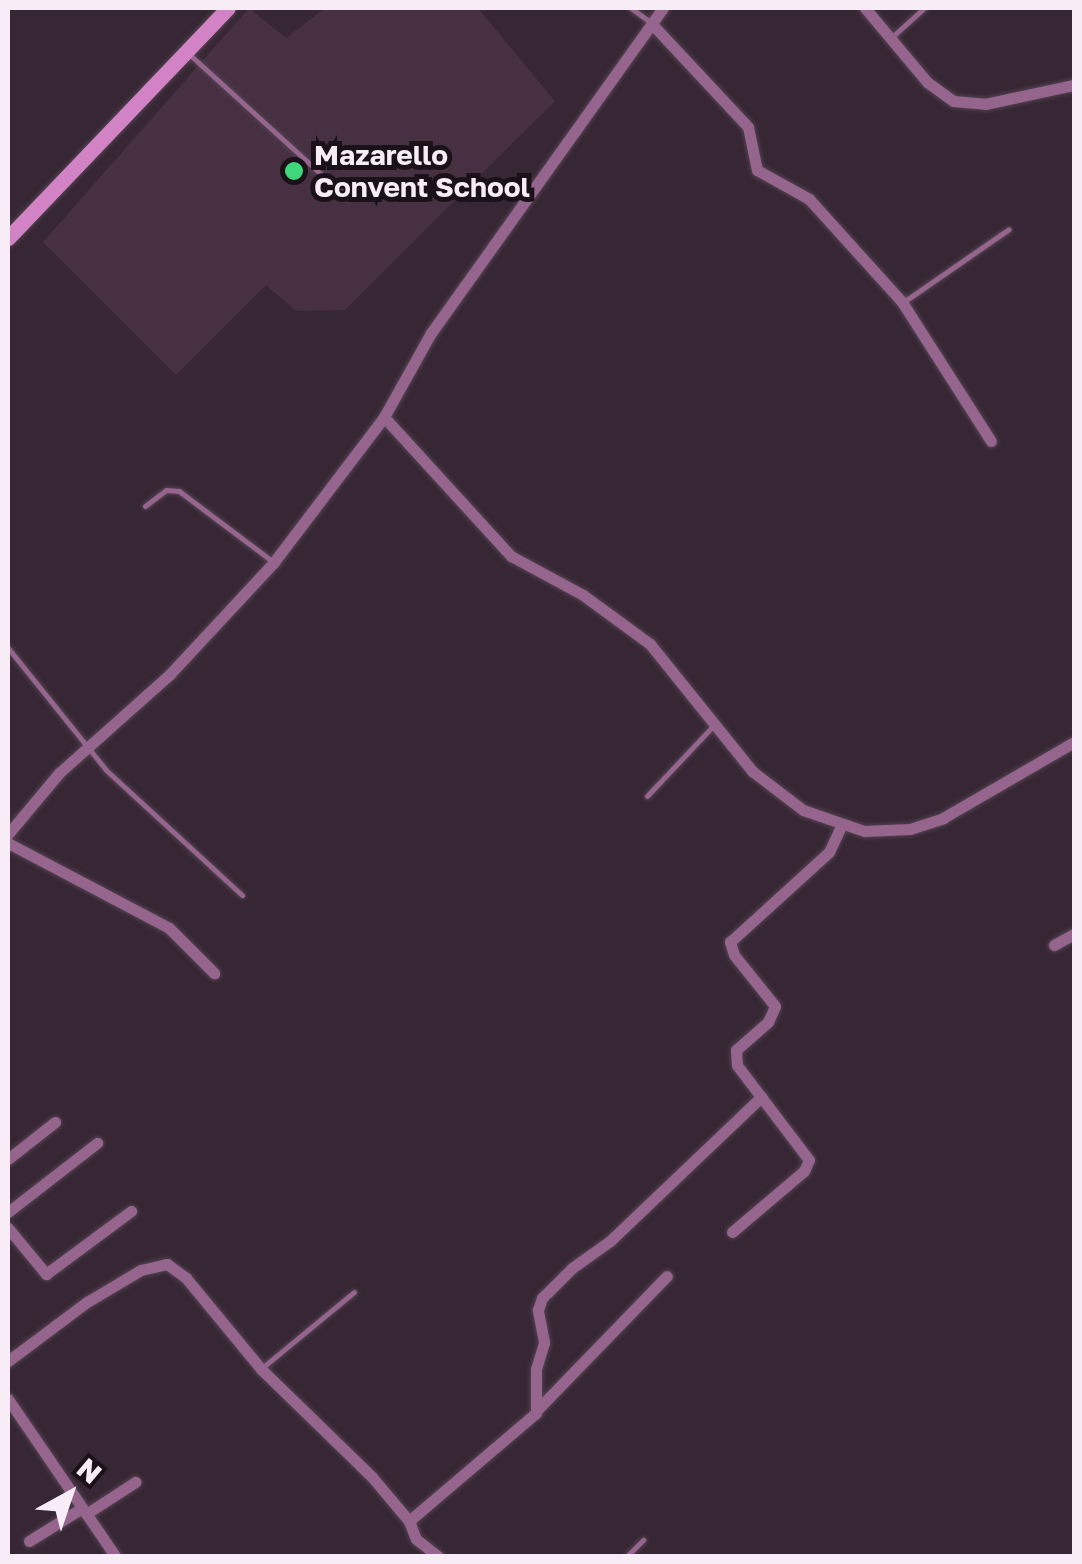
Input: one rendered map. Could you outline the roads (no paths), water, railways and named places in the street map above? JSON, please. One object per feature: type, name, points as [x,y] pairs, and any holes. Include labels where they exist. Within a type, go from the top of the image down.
[{"type":"street","points":[[8,238],[228,8]]},
{"type":"street","points":[[8,834],[85,747],[170,674],[274,562],[384,417],[430,333],[663,8]]},
{"type":"street","points":[[865,8],[940,94],[968,105],[1074,85]]},
{"type":"street","points":[[651,23],[748,127],[757,170],[809,198],[902,302],[991,441]]},
{"type":"street","points":[[384,417],[511,556],[628,627],[670,664],[774,791],[841,826],[891,833],[944,818],[1074,742]]},
{"type":"street","points":[[732,1232],[808,1166],[806,1155],[734,1056],[740,1044],[768,1022],[775,1006],[734,955],[730,942],[829,852],[841,826]]},
{"type":"street","points":[[8,842],[168,928],[214,973]]},
{"type":"street","points":[[1054,946],[1074,934]]},
{"type":"street","points":[[538,1409],[536,1369],[544,1342],[538,1310],[542,1298],[572,1268],[610,1241],[761,1097]]},
{"type":"street","points":[[8,1159],[55,1122]]},
{"type":"street","points":[[8,1212],[97,1143]]},
{"type":"street","points":[[8,1228],[46,1274],[131,1212]]},
{"type":"street","points":[[8,1361],[87,1302],[141,1270],[167,1264],[186,1278],[261,1368],[350,1454],[409,1521],[416,1539],[438,1556]]},
{"type":"street","points":[[409,1521],[487,1458],[667,1276]]},
{"type":"street","points":[[8,1398],[115,1556]]},
{"type":"street","points":[[30,1542],[135,1482]]},
{"type":"lane","points":[[631,8],[651,23]]},
{"type":"lane","points":[[890,38],[924,8]]},
{"type":"lane","points":[[187,52],[347,198]]},
{"type":"lane","points":[[902,302],[1009,230]]},
{"type":"lane","points":[[145,506],[166,490],[179,490],[274,562]]},
{"type":"lane","points":[[8,648],[85,747],[242,895]]},
{"type":"lane","points":[[647,796],[716,723]]},
{"type":"lane","points":[[261,1368],[354,1292]]},
{"type":"lane","points":[[627,1556],[643,1540]]},
{"type":"place","name":"Mazarello Convent School","points":[[294,171]]}]
